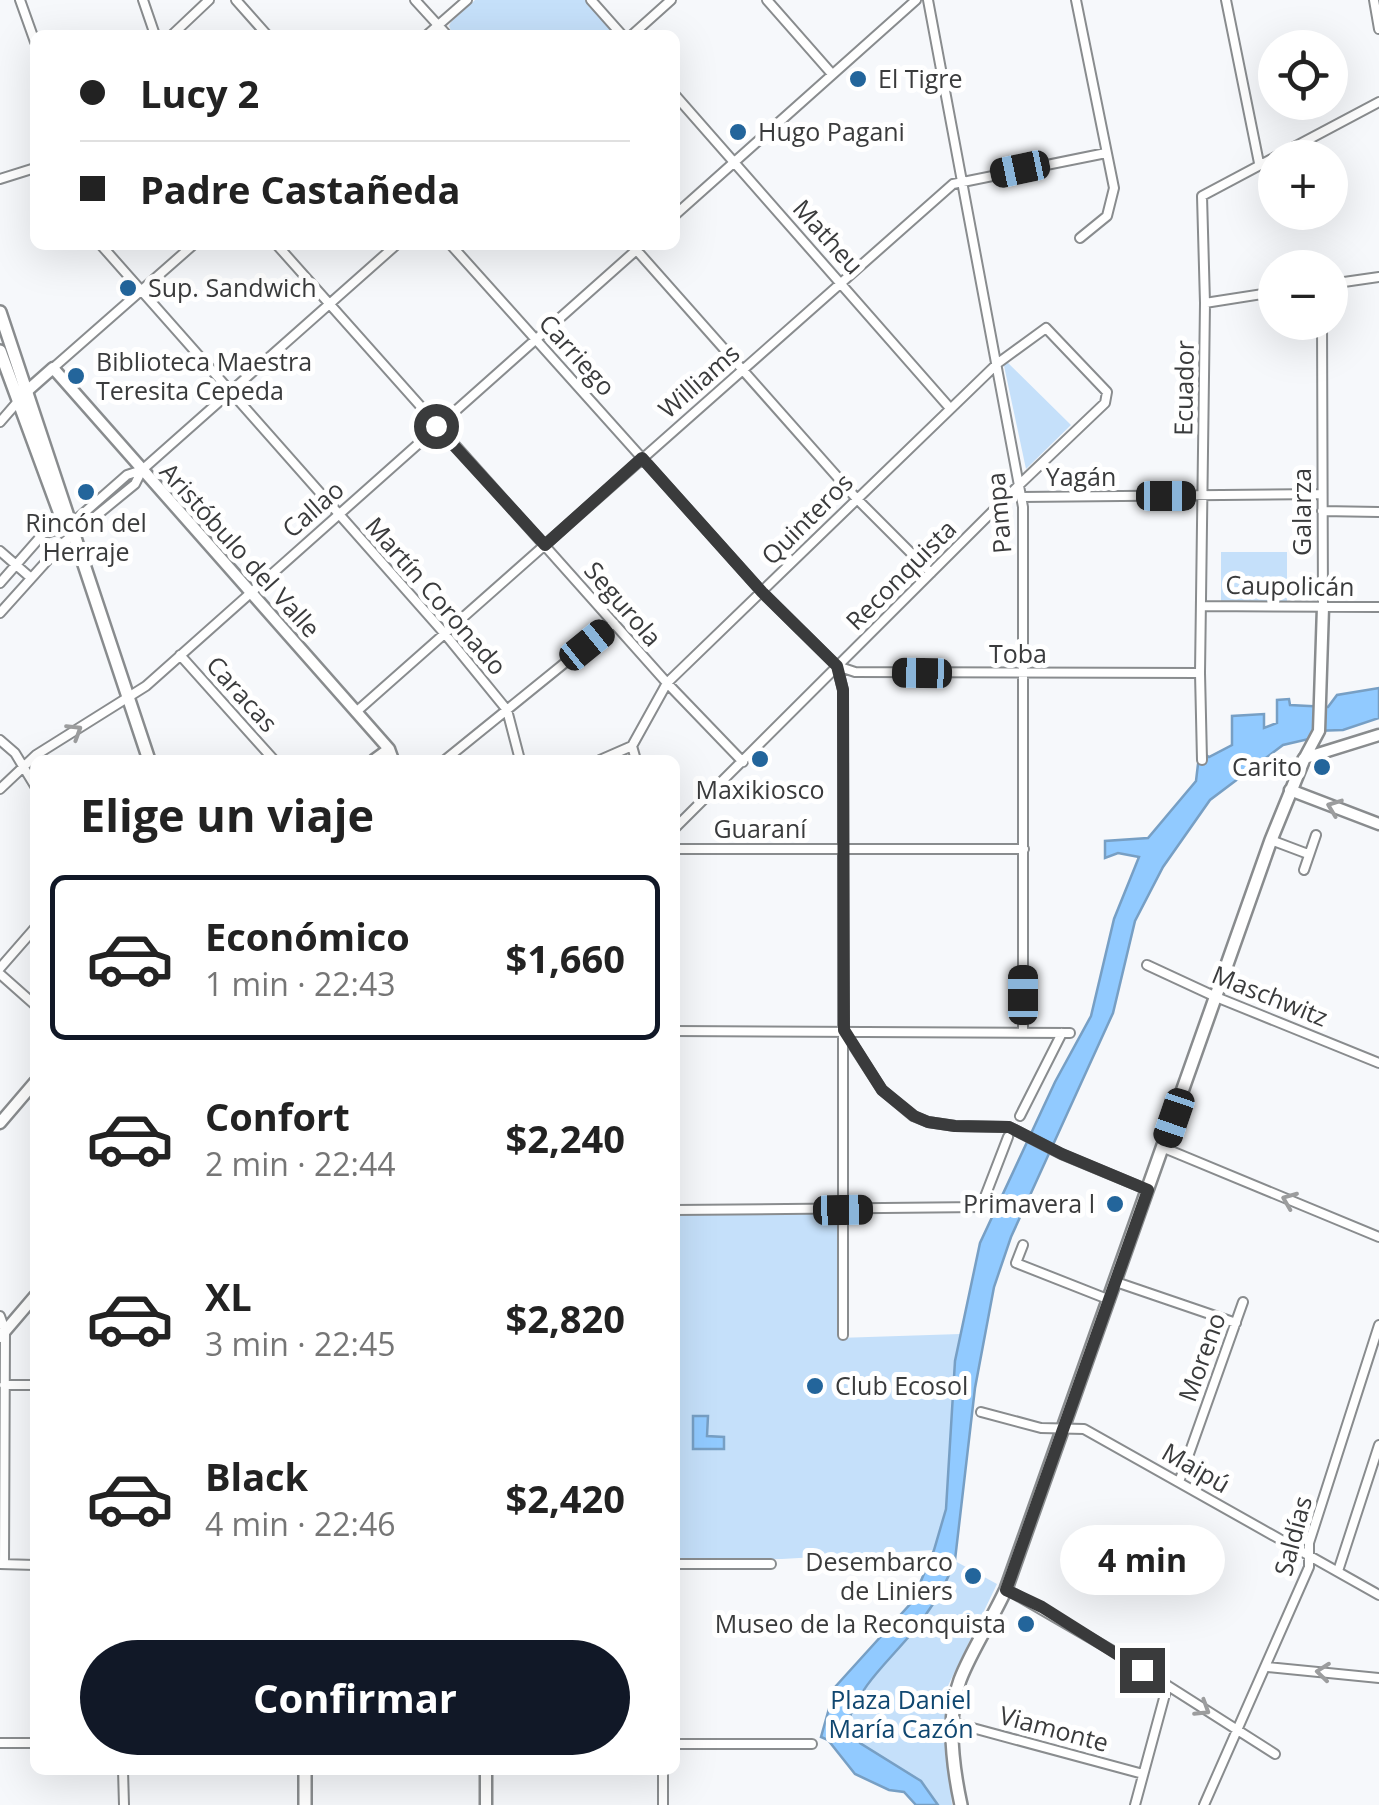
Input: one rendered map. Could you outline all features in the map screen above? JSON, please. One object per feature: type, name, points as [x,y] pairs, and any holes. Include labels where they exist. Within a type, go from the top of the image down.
[{"type":"main road","points":[[0,312],[60,514],[71,532],[146,755]]},
{"type":"main road","points":[[0,351],[23,396]]},
{"type":"main road","points":[[961,1805],[955,1777],[954,1723],[959,1682],[1006,1590],[1271,840],[1304,758]]},
{"type":"main road","points":[[305,1775],[306,1805]]},
{"type":"street","points":[[20,0],[31,30]]},
{"type":"street","points":[[143,0],[153,30]]},
{"type":"street","points":[[177,30],[209,0]]},
{"type":"street","points":[[236,0],[263,30]]},
{"type":"street","points":[[415,0],[442,30]]},
{"type":"street","points":[[434,30],[467,0]]},
{"type":"street","points":[[591,0],[618,30]]},
{"type":"street","points":[[638,30],[671,0]]},
{"type":"street","points":[[766,0],[832,74]]},
{"type":"street","points":[[680,211],[916,0]]},
{"type":"street","name":"Pampa","points":[[928,0],[1021,497],[1023,1031]]},
{"type":"street","points":[[1076,0],[1114,188],[1113,202],[1100,224],[1080,238]]},
{"type":"street","points":[[1226,0],[1258,159]]},
{"type":"street","points":[[1374,0],[1379,29]]},
{"type":"street","name":"Matheu","points":[[680,101],[949,407]]},
{"type":"street","points":[[1305,140],[1379,102]]},
{"type":"street","name":"Williams","points":[[356,712],[953,184],[1106,153]]},
{"type":"street","name":"Ecuador","points":[[1202,760],[1202,196],[1258,165]]},
{"type":"street","points":[[0,180],[30,170]]},
{"type":"street","name":"Martín Coronado","points":[[105,250],[508,710],[519,755]]},
{"type":"street","points":[[0,422],[52,368],[187,250]]},
{"type":"street","name":"Segurola","points":[[281,250],[666,683],[743,762]]},
{"type":"street","points":[[0,613],[71,532],[135,484],[142,470],[390,250]]},
{"type":"street","name":"Carriego","points":[[456,250],[762,592],[837,666]]},
{"type":"street","name":"Callao","points":[[39,755],[127,698],[180,655],[634,250]]},
{"type":"street","points":[[640,250],[856,498],[931,574]]},
{"type":"street","points":[[1348,281],[1379,277]]},
{"type":"street","points":[[1205,303],[1258,295]]},
{"type":"street","name":"Quinteros","points":[[632,746],[666,683],[949,407],[1043,328],[1107,392]]},
{"type":"street","name":"Galarza","points":[[1319,731],[1322,340]]},
{"type":"street","name":"Aristóbulo del Valle","points":[[52,368],[391,754]]},
{"type":"street","name":"Reconquista","points":[[680,823],[1105,403],[1107,392]]},
{"type":"street","name":"Yagán","points":[[1021,497],[1322,494]]},
{"type":"street","points":[[1322,512],[1379,512]]},
{"type":"street","points":[[0,583],[43,534],[71,532]]},
{"type":"street","points":[[0,551],[31,578]]},
{"type":"street","name":"Caupolicán","points":[[1201,606],[1379,607]]},
{"type":"street","points":[[452,755],[614,623]]},
{"type":"street","name":"Caracas","points":[[180,655],[270,755]]},
{"type":"street","points":[[837,666],[843,690],[845,848],[842,1335]]},
{"type":"street","name":"Toba","points":[[837,666],[855,672],[1200,673]]},
{"type":"street","points":[[1304,758],[1319,731],[1330,742],[1345,746]]},
{"type":"street","points":[[1304,758],[1379,735]]},
{"type":"street","points":[[0,740],[30,776]]},
{"type":"street","points":[[611,755],[632,746],[635,755]]},
{"type":"street","name":"Callao","points":[[0,789],[30,761]]},
{"type":"street","points":[[1290,790],[1379,824]]},
{"type":"street","points":[[1304,870],[1316,835]]},
{"type":"street","points":[[1271,840],[1308,854]]},
{"type":"street","name":"Guaraní","points":[[680,849],[1024,849]]},
{"type":"street","points":[[30,934],[0,971],[30,1000]]},
{"type":"street","name":"Maschwitz","points":[[1147,965],[1379,1063]]},
{"type":"street","points":[[844,1030],[882,1090],[914,1116],[928,1122],[1017,1130],[1062,1154],[1148,1190]]},
{"type":"street","points":[[680,1031],[1066,1033],[1020,1116]]},
{"type":"street","points":[[0,1123],[30,1088]]},
{"type":"street","points":[[680,1210],[981,1207],[1008,1137]]},
{"type":"street","points":[[1164,1148],[1379,1237]]},
{"type":"street","points":[[1023,1245],[1016,1263],[1110,1300]]},
{"type":"street","points":[[1116,1282],[1236,1323]]},
{"type":"street","points":[[3,1333],[30,1302]]},
{"type":"street","name":"Moreno","points":[[1179,1482],[1243,1302]]},
{"type":"street","points":[[0,1316],[2,1564],[30,1564]]},
{"type":"street","name":"Saldías","points":[[1204,1805],[1309,1567],[1309,1543],[1379,1325]]},
{"type":"street","points":[[2,1385],[30,1386]]},
{"type":"street","name":"Maipú","points":[[981,1412],[1041,1428],[1084,1428],[1379,1595]]},
{"type":"street","points":[[1338,1571],[1379,1445]]},
{"type":"street","points":[[680,1564],[771,1564]]},
{"type":"street","points":[[1006,1590],[1042,1607],[1276,1754]]},
{"type":"street","points":[[1268,1666],[1379,1678]]},
{"type":"street","points":[[1136,1805],[1167,1687]]},
{"type":"street","name":"Viamonte","points":[[954,1723],[1142,1774]]},
{"type":"street","points":[[0,1743],[30,1743]]},
{"type":"street","points":[[680,1744],[812,1744]]},
{"type":"street","points":[[123,1775],[124,1805]]},
{"type":"street","points":[[486,1775],[486,1805]]},
{"type":"street","points":[[662,1775],[663,1805]]},
{"type":"green space","points":[[475,0],[586,0],[612,30],[451,30],[451,22]]},
{"type":"green space","points":[[1003,361],[1071,425],[1026,469]]},
{"type":"green space","points":[[1221,552],[1287,552],[1287,601],[1221,601]]},
{"type":"green space","name":"Club Ecosol","points":[[834,1213],[839,1218],[838,1338],[960,1334],[946,1509],[934,1550],[782,1559],[680,1560],[680,1215]]},
{"type":"green space","name":"Plaza Daniel María Cazón","points":[[955,1561],[997,1584],[946,1690],[952,1805],[938,1805],[926,1786],[860,1743],[848,1722],[866,1686],[930,1609]]},
{"type":"water","points":[[1379,688],[1379,718],[1343,730],[1313,731],[1309,739],[1283,745],[1210,800],[1163,867],[1135,921],[1113,1013],[1011,1237],[994,1287],[975,1388],[955,1560],[930,1608],[867,1686],[848,1722],[860,1743],[921,1781],[938,1805],[916,1805],[904,1792],[889,1790],[855,1774],[828,1740],[821,1737],[835,1687],[912,1602],[934,1550],[946,1509],[955,1361],[980,1243],[1055,1082],[1091,1016],[1114,919],[1139,857],[1118,853],[1105,858],[1105,841],[1148,838],[1196,781],[1198,764],[1206,755],[1232,745],[1232,716],[1264,714],[1264,728],[1277,723],[1277,700],[1289,699],[1290,705],[1328,707],[1337,695]]},
{"type":"water","points":[[693,1416],[708,1416],[707,1436],[724,1437],[724,1449],[693,1449]]},
{"type":"place","name":"El Tigre","points":[[858,79]]},
{"type":"place","name":"Hugo Pagani","points":[[738,132]]},
{"type":"place","name":"Sup. Sandwich","points":[[128,288]]},
{"type":"place","name":"Biblioteca Maestra Teresita Cepeda","points":[[76,376]]},
{"type":"place","name":"Rincón del Herraje","points":[[86,492]]},
{"type":"place","name":"Maxikiosco","points":[[760,759]]},
{"type":"place","name":"Carito","points":[[1322,767]]},
{"type":"place","name":"Primavera l","points":[[1115,1204]]},
{"type":"place","name":"Club Ecosol","points":[[815,1386]]},
{"type":"place","name":"Desembarco de Liniers","points":[[973,1576]]},
{"type":"place","name":"Museo de la Reconquista","points":[[1026,1624]]},
{"type":"route","points":[[436,426],[545,545],[642,458],[762,592],[837,666],[843,690],[844,1030],[882,1090],[914,1116],[955,1126],[1009,1127],[1148,1190],[1006,1590],[1042,1607],[1142,1670]]}]
